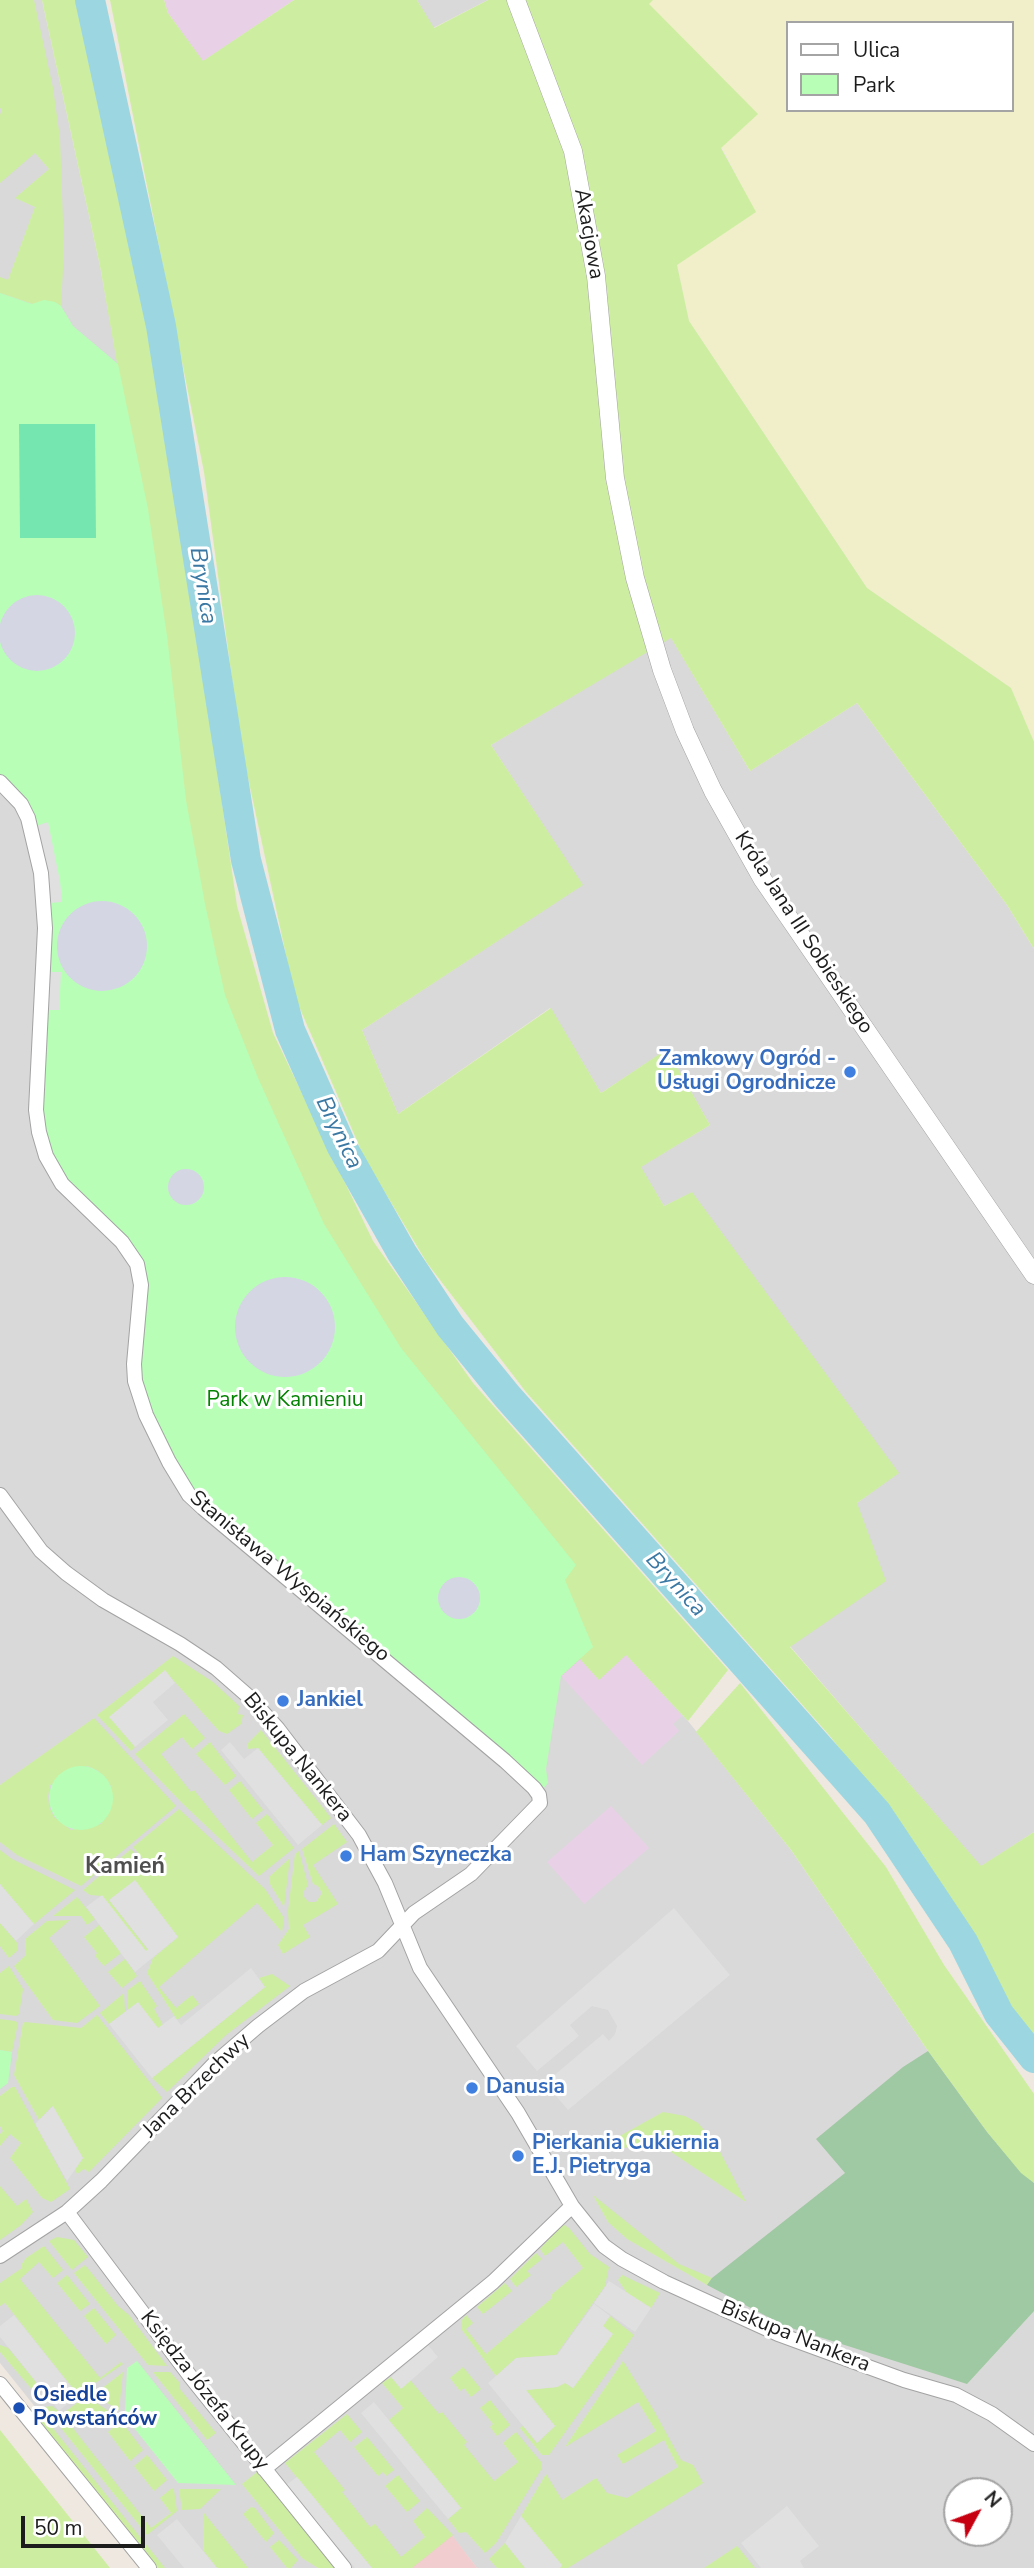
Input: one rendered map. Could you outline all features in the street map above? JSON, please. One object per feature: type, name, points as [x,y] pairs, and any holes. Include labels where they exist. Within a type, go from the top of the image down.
[{"type":"street","name":"Akacjowa","points":[[516,0],[573,151],[596,276],[615,478]]},
{"type":"street","name":"Króla Jana III Sobieskiego","points":[[615,478],[635,578],[662,670],[685,731],[713,791],[763,880],[1034,1275]]},
{"type":"street","name":"Stanisława Wyspiańskiego","points":[[0,782],[21,804],[29,818],[41,873],[46,928],[36,1110],[39,1132],[46,1156],[62,1184],[122,1242],[137,1264],[141,1285],[135,1381],[146,1415],[169,1462],[189,1495],[203,1508],[428,1695],[505,1761],[540,1796],[540,1803],[471,1874],[414,1913],[401,1927]]},
{"type":"street","name":"Biskupa Nankera","points":[[0,1496],[41,1551],[66,1573],[103,1600],[216,1668],[248,1696],[296,1751],[359,1835],[385,1883],[420,1968],[518,2113],[572,2206],[604,2246],[664,2282],[778,2334],[904,2380],[956,2395],[992,2414],[1034,2444]]},
{"type":"street","name":"Jana Brzechwy","points":[[0,2256],[67,2212],[101,2181],[215,2063],[304,1991],[378,1951],[401,1927]]},
{"type":"street","points":[[264,2469],[493,2282],[572,2206]]},
{"type":"street","name":"Księdza Józefa Krupy","points":[[67,2212],[190,2376],[344,2568]]},
{"type":"street","points":[[0,2384],[149,2568]]},
{"type":"shaded area","points":[[0,0],[42,0],[100,266],[258,1078],[626,1654],[688,1721],[791,1850],[928,2051],[987,2132],[1021,2173],[1034,2183],[1034,2568],[477,2568],[451,2535],[410,2568],[164,2568],[0,2363]]},
{"type":"shaded area","points":[[164,0],[294,0],[203,62],[168,13]]},
{"type":"shaded area","points":[[417,0],[488,0],[433,28]]},
{"type":"shaded area","points":[[37,595],[52,598],[64,606],[72,618],[75,633],[72,648],[64,660],[52,668],[37,671],[22,668],[10,660],[2,648],[-1,633],[2,618],[10,606],[22,598]]},
{"type":"shaded area","points":[[671,637],[750,771],[857,703],[1007,905],[1034,949],[1034,1832],[981,1867],[790,1646],[857,1503],[898,1473],[692,1193],[664,1206],[640,1167],[710,1125],[667,1050],[601,1093],[550,1008],[398,1114],[362,1030],[582,885],[491,745]]},
{"type":"shaded area","points":[[48,822],[62,902],[49,903],[36,826]]},
{"type":"shaded area","points":[[102,901],[119,904],[134,914],[144,929],[147,946],[144,963],[134,978],[119,988],[102,991],[85,988],[70,978],[60,963],[57,946],[60,929],[70,914],[85,904]]},
{"type":"shaded area","points":[[48,972],[61,972],[59,1010],[46,1010]]},
{"type":"shaded area","points":[[186,1169],[199,1174],[204,1187],[199,1200],[186,1205],[173,1200],[168,1187],[173,1174]]},
{"type":"shaded area","points":[[285,1277],[313,1285],[327,1299],[335,1327],[327,1355],[313,1369],[285,1377],[257,1369],[243,1355],[235,1327],[243,1299],[257,1285]]},
{"type":"shaded area","points":[[459,1577],[474,1583],[480,1598],[474,1613],[459,1619],[444,1613],[438,1598],[444,1583]]},
{"type":"shaded area","points":[[626,1654],[682,1716],[673,1724],[679,1731],[642,1765],[561,1676],[580,1659],[599,1679]]},
{"type":"shaded area","points":[[165,1670],[175,1683],[153,1702],[168,1720],[135,1747],[109,1717]]},
{"type":"shaded area","points":[[230,1742],[244,1759],[258,1748],[322,1825],[298,1845],[221,1750]]},
{"type":"shaded area","points":[[611,1806],[649,1848],[584,1904],[547,1862]]},
{"type":"shaded area","points":[[135,1880],[178,1937],[135,1972],[86,1907],[102,1895],[146,1951],[148,1949],[109,1900]]},
{"type":"shaded area","points":[[0,1884],[34,1924],[16,1941],[0,1923]]},
{"type":"shaded area","points":[[674,1908],[730,1975],[568,2110],[545,2083],[603,2034],[609,2041],[617,2026],[608,2010],[592,2006],[570,2025],[579,2036],[537,2071],[516,2046]]},
{"type":"shaded area","points":[[251,1968],[265,1987],[152,2078],[109,2024],[138,2002],[158,2028],[174,2016],[181,2025]]},
{"type":"shaded area","points":[[53,2106],[83,2158],[67,2181],[35,2124]]},
{"type":"shaded area","points":[[609,2281],[651,2308],[635,2332],[594,2303]]},
{"type":"shaded area","points":[[594,2304],[610,2316],[603,2326],[613,2334],[573,2388],[565,2383],[557,2387],[526,2390],[555,2426],[537,2443],[488,2383],[516,2358],[557,2355]]},
{"type":"shaded area","points":[[14,2315],[78,2395],[59,2411],[0,2337],[0,2326]]},
{"type":"shaded area","points":[[428,2345],[438,2357],[401,2389],[391,2377]]},
{"type":"shaded area","points":[[374,2402],[461,2508],[448,2519],[361,2413]]},
{"type":"shaded area","points":[[297,2477],[372,2568],[355,2568],[286,2485]]},
{"type":"shaded area","points":[[787,2506],[819,2546],[800,2561],[804,2568],[761,2568],[741,2543]]},
{"type":"shaded area","points":[[521,2516],[562,2565],[560,2568],[525,2568],[505,2543]]},
{"type":"shaded area","points":[[177,2519],[217,2568],[184,2568],[157,2535]]},
{"type":"shaded area","points":[[451,2534],[477,2568],[410,2568]]},
{"type":"green space","points":[[0,0],[34,0],[53,88],[60,138],[64,250],[61,306],[55,302],[33,304],[0,293],[0,277],[8,280],[35,207],[15,198],[49,169],[35,153],[0,183]]},
{"type":"green space","points":[[42,0],[80,0],[160,377],[237,906],[273,1033],[373,1241],[473,1383],[728,1670],[688,1721],[626,1655],[599,1680],[580,1659],[561,1676],[313,1228],[216,1007],[117,363],[100,266]]},
{"type":"green space","points":[[110,0],[164,0],[168,13],[203,61],[294,0],[417,0],[434,28],[488,0],[653,0],[649,4],[758,114],[721,148],[756,212],[677,265],[689,321],[867,588],[1011,688],[1034,742],[1034,949],[1007,905],[857,703],[750,771],[671,638],[491,745],[583,885],[362,1030],[398,1114],[551,1008],[601,1093],[667,1049],[710,1125],[641,1167],[664,1206],[692,1192],[899,1473],[857,1503],[886,1581],[790,1647],[981,1866],[1034,1832],[1034,2041],[992,1984],[923,1855],[829,1735],[526,1392],[427,1263],[364,1157],[295,997],[241,745],[204,472]]},
{"type":"green space","points":[[653,0],[1034,0],[1034,742],[1011,688],[867,588],[689,321],[677,264],[755,212],[648,3]]},
{"type":"green space","name":"Park w Kamieniu","points":[[0,293],[32,304],[44,300],[55,302],[61,306],[73,326],[118,364],[148,509],[167,636],[186,800],[225,995],[258,1078],[324,1224],[401,1348],[576,1565],[565,1580],[593,1647],[561,1676],[546,1769],[548,1783],[543,1789],[196,1495],[155,1424],[139,1371],[146,1281],[54,1162],[41,1114],[50,922],[16,790],[0,775]]},
{"type":"green space","points":[[19,424],[95,424],[96,538],[20,538]]},
{"type":"green space","points":[[173,1656],[213,1682],[239,1706],[238,1714],[243,1715],[241,1724],[227,1734],[219,1731],[165,1671],[110,1717],[135,1747],[131,1751],[97,1715]]},
{"type":"green space","points":[[740,1683],[886,1867],[944,1965],[1034,2094],[1034,2183],[1021,2174],[987,2132],[928,2051],[791,1850],[696,1732]]},
{"type":"green space","points":[[184,1714],[205,1738],[192,1749],[182,1737],[161,1754],[191,1792],[194,1790],[252,1862],[273,1845],[256,1823],[267,1814],[294,1848],[259,1876],[135,1754]]},
{"type":"green space","points":[[94,1718],[176,1806],[81,1886],[17,1855],[0,1842],[0,1785]],"holes":[[[87,1766],[97,1770],[111,1786],[112,1806],[101,1824],[71,1830],[54,1817],[49,1807],[50,1785]]]},
{"type":"green space","points":[[261,1730],[331,1818],[322,1825],[258,1748],[247,1749],[247,1744]]},
{"type":"green space","points":[[210,1742],[236,1776],[225,1785],[196,1754]]},
{"type":"green space","points":[[75,1766],[87,1766],[104,1775],[111,1786],[111,1810],[104,1821],[87,1830],[75,1830],[63,1825],[54,1816],[49,1804],[49,1792],[54,1780],[63,1771]]},
{"type":"green space","points":[[240,1781],[263,1810],[252,1819],[229,1790]]},
{"type":"green space","points":[[179,1809],[265,1889],[284,1918],[282,1932],[257,1903],[159,1987],[176,2008],[192,1995],[199,2004],[177,2020],[147,1973],[153,1958],[178,1937],[135,1881],[109,1900],[148,1950],[145,1952],[102,1896],[90,1895],[83,1890],[131,1849],[151,1873],[153,1871],[133,1847]]},
{"type":"green space","points":[[334,1824],[347,1842],[313,1865],[338,1904],[303,1925],[310,1937],[283,1954],[278,1945],[289,1929],[288,1911],[295,1854],[299,1851],[308,1885],[304,1897],[309,1902],[316,1902],[322,1893],[318,1886],[313,1884],[302,1849]]},
{"type":"green space","points":[[0,1850],[12,1859],[75,1890],[34,1924],[0,1884]]},
{"type":"green space","points":[[290,1858],[284,1907],[270,1884],[269,1877]]},
{"type":"green space","points":[[77,1897],[95,1919],[87,1925],[81,1916],[53,1916]]},
{"type":"green space","points":[[70,1920],[49,1938],[100,2006],[77,2023],[53,2020],[14,1966],[26,1955],[25,1939],[47,1921]]},
{"type":"green space","points":[[0,1923],[18,1944],[17,1951],[9,1958],[0,1946]]},
{"type":"green space","points":[[99,1925],[121,1953],[104,1966],[84,1937]]},
{"type":"green space","points":[[125,1959],[137,1976],[122,1988],[108,1972]]},
{"type":"green space","points":[[9,1966],[23,1989],[19,2014],[16,2016],[0,2014],[0,1973]]},
{"type":"green space","points":[[272,1974],[290,1986],[226,2035],[167,2092],[152,2078],[265,1987],[259,1978]]},
{"type":"green space","points":[[140,1981],[157,2006],[154,2009],[163,2025],[158,2028],[138,2003],[128,2010],[128,1990]]},
{"type":"green space","points":[[124,1993],[125,2012],[109,2024],[100,2013]]},
{"type":"green space","points":[[97,2015],[162,2098],[89,2172],[84,2169],[77,2174],[75,2169],[83,2158],[52,2106],[39,2120],[14,2075],[23,2023],[81,2028]]},
{"type":"green space","points":[[0,2019],[18,2023],[12,2052],[0,2050]]},
{"type":"green space","points":[[0,2050],[12,2052],[8,2083],[0,2089]]},
{"type":"green space","points":[[928,2051],[987,2132],[1021,2173],[1034,2183],[1034,2311],[967,2384],[785,2326],[707,2285],[712,2278],[845,2173],[816,2139],[903,2067]]},
{"type":"green space","points":[[15,2087],[70,2189],[51,2202],[42,2198],[10,2158],[21,2143],[10,2134],[0,2146],[0,2134],[3,2131],[0,2126],[0,2096]]},
{"type":"green space","points":[[663,2112],[685,2116],[698,2123],[716,2144],[746,2202],[656,2142],[613,2150],[607,2143]]},
{"type":"green space","points":[[0,2186],[17,2206],[26,2199],[33,2212],[21,2225],[0,2240]]},
{"type":"green space","points":[[593,2195],[679,2264],[712,2278],[707,2285],[627,2239],[608,2222]]},
{"type":"green space","points":[[564,2225],[590,2254],[609,2267],[605,2286],[556,2355],[516,2358],[496,2376],[462,2330],[462,2320],[466,2315],[473,2323],[466,2329],[486,2354],[552,2298],[551,2295],[583,2268],[563,2242],[545,2256],[540,2249]]},
{"type":"green space","points":[[57,2237],[74,2240],[88,2257],[72,2270],[49,2241]]},
{"type":"green space","points":[[44,2246],[63,2270],[53,2278],[39,2262],[20,2279],[100,2378],[121,2362],[123,2364],[78,2395],[5,2303],[0,2306],[0,2283],[22,2268],[26,2258]]},
{"type":"green space","points":[[536,2253],[542,2259],[527,2271],[531,2275],[516,2287],[510,2279]]},
{"type":"green space","points":[[85,2265],[118,2306],[129,2315],[167,2366],[148,2365],[74,2273]]},
{"type":"green space","points":[[67,2275],[90,2304],[80,2311],[57,2283]]},
{"type":"green space","points":[[622,2275],[660,2293],[651,2308],[627,2293],[618,2280]]},
{"type":"green space","points":[[505,2283],[512,2291],[483,2314],[477,2307]]},
{"type":"green space","points":[[94,2308],[116,2335],[106,2344],[84,2316]]},
{"type":"green space","points":[[610,2316],[634,2335],[549,2455],[542,2455],[520,2428],[523,2426],[537,2443],[555,2426],[526,2390],[557,2387],[565,2383],[573,2388],[612,2334],[603,2326]]},
{"type":"green space","points":[[0,2345],[8,2348],[36,2382],[35,2393],[0,2352]]},
{"type":"green space","points":[[137,2361],[236,2485],[178,2483],[127,2419],[127,2368]]},
{"type":"green space","points":[[623,2361],[681,2460],[693,2465],[703,2483],[568,2568],[560,2568],[561,2565],[521,2516],[546,2474],[562,2500],[596,2478],[607,2493],[627,2498],[678,2467],[664,2440],[623,2464],[617,2455],[656,2431],[638,2402],[565,2447]]},
{"type":"green space","points":[[463,2367],[481,2389],[471,2397],[464,2388],[460,2391],[450,2378]]},
{"type":"green space","points":[[123,2372],[119,2410],[100,2399],[96,2393]]},
{"type":"green space","points":[[153,2372],[170,2372],[179,2382],[179,2388],[216,2433],[207,2440]]},
{"type":"green space","points":[[391,2377],[401,2388],[410,2380],[439,2414],[442,2412],[467,2442],[464,2445],[494,2481],[518,2462],[503,2443],[516,2432],[542,2463],[542,2468],[496,2543],[485,2553],[466,2532],[459,2533],[448,2519],[461,2508],[389,2420],[403,2408],[382,2383]]},
{"type":"green space","points":[[89,2394],[116,2416],[103,2426],[91,2411],[72,2427],[151,2528],[171,2513],[160,2498],[172,2488],[174,2490],[177,2511],[147,2535],[44,2407],[52,2406],[62,2414]]},
{"type":"green space","points":[[490,2400],[510,2425],[497,2436],[490,2427],[493,2424],[480,2408]]},
{"type":"green space","points":[[39,2411],[165,2568],[156,2568],[35,2417]]},
{"type":"green space","points":[[347,2414],[362,2432],[350,2442],[340,2430],[314,2452],[345,2490],[342,2492],[370,2527],[375,2524],[401,2557],[425,2537],[413,2521],[427,2508],[453,2535],[412,2568],[372,2568],[285,2463]]},
{"type":"green space","points":[[121,2421],[143,2450],[130,2461],[108,2432]]},
{"type":"green space","points":[[0,2430],[110,2568],[0,2568]]},
{"type":"green space","points":[[367,2437],[394,2470],[386,2476],[383,2472],[378,2476],[354,2447]]},
{"type":"green space","points":[[147,2455],[167,2480],[154,2491],[134,2466]]},
{"type":"green space","points":[[257,2472],[336,2568],[318,2568],[302,2558],[242,2484]]},
{"type":"green space","points":[[398,2475],[420,2501],[407,2512],[385,2486]]},
{"type":"green space","points":[[179,2489],[221,2489],[200,2509],[182,2510]]},
{"type":"green space","points":[[251,2507],[255,2508],[274,2533],[266,2542],[243,2514]]},
{"type":"green space","points":[[204,2513],[248,2568],[217,2568],[203,2550]]},
{"type":"green space","points":[[279,2540],[298,2560],[291,2568],[287,2568],[270,2547]]},
{"type":"green space","points":[[505,2543],[525,2568],[497,2568],[489,2559]]},
{"type":"green space","points":[[737,2546],[755,2568],[704,2568]]},
{"type":"waterway","name":"Brynica","points":[[90,0],[161,326],[246,860],[290,1030],[341,1145],[402,1253],[450,1326],[507,1396],[877,1813],[963,1942],[999,2014],[1034,2058]]},
{"type":"place","name":"Zamkowy Ogród - Usługi Ogrodnicze","points":[[850,1072]]},
{"type":"place","name":"Jankiel","points":[[283,1701]]},
{"type":"place","name":"Ham Szyneczka","points":[[346,1856]]},
{"type":"place","name":"Danusia","points":[[472,2088]]},
{"type":"place","name":"Pierkania Cukiernia E.J. Pietryga","points":[[518,2156]]},
{"type":"place","name":"Osiedle Powstańców","points":[[19,2408]]},
{"type":"district","name":"Kamień","points":[[125,1867]]}]
